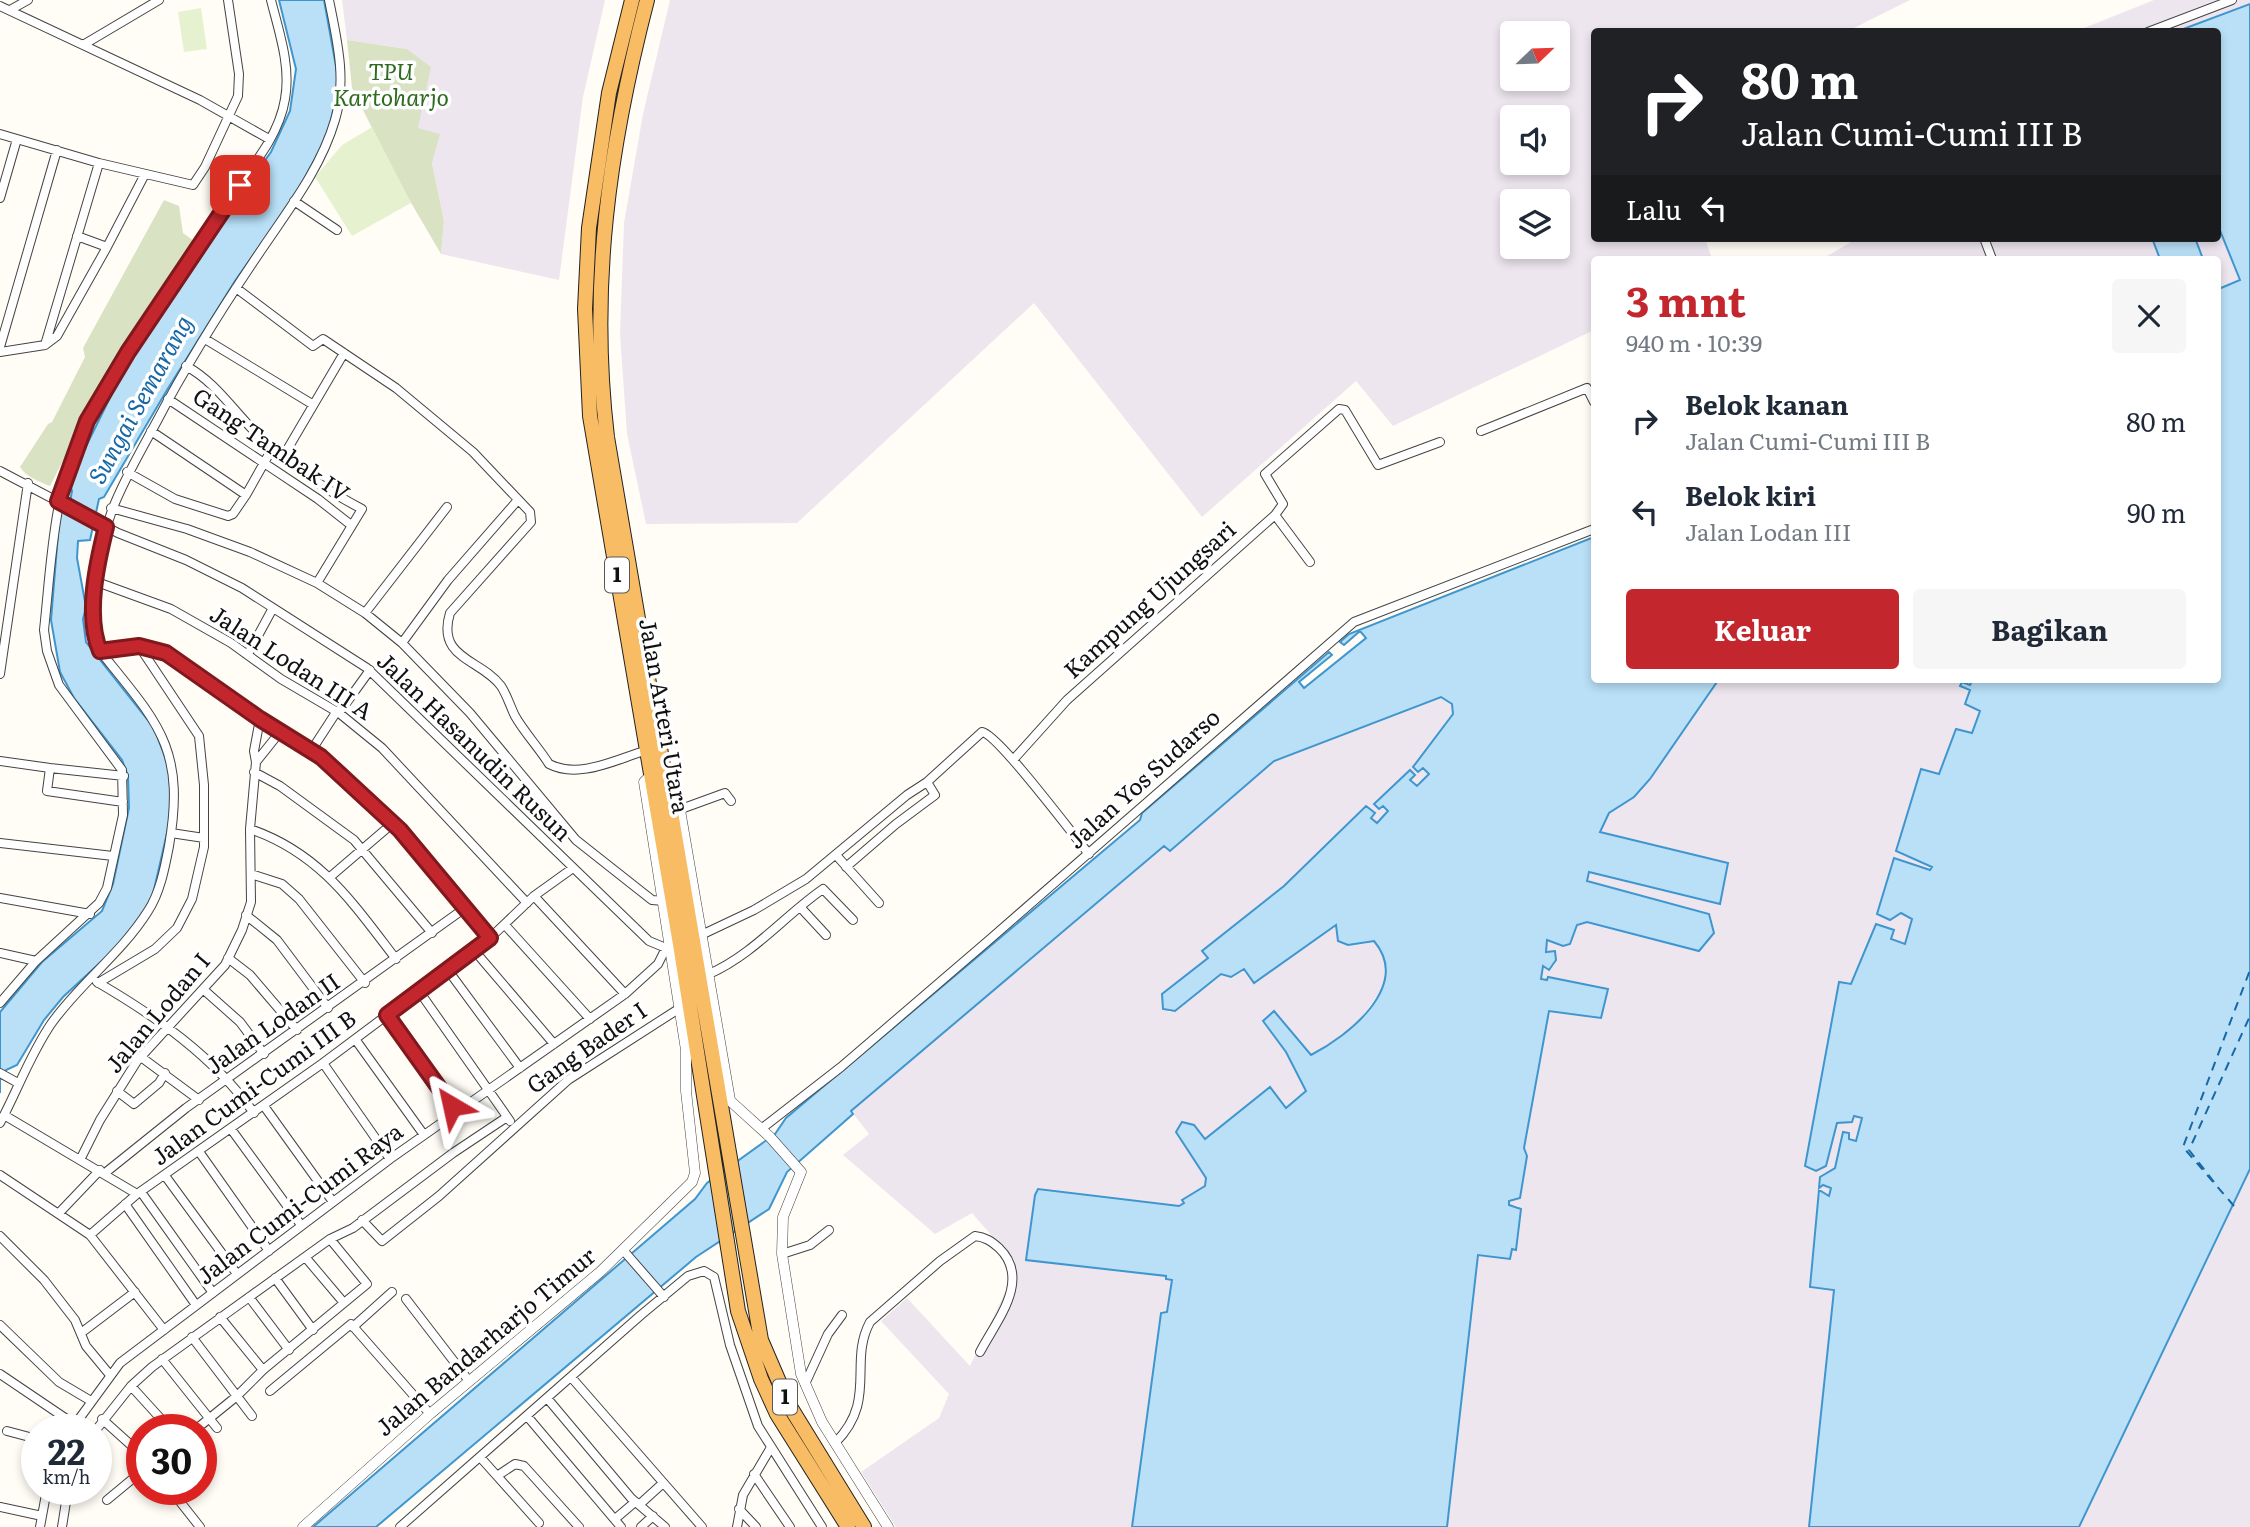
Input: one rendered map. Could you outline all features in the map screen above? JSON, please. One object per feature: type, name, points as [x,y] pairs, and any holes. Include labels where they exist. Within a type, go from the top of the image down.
[{"type":"highway","name":"Jalan Arteri Utara","points":[[632,0],[609,93],[599,153],[589,239],[586,356],[594,443],[648,750],[658,773]]},
{"type":"highway","name":"Jalan Arteri Utara","points":[[647,0],[613,147],[603,223],[599,312],[603,401],[683,942],[693,1066],[720,1148]]},
{"type":"highway","name":"Jalan Arteri Utara","points":[[683,942],[724,1096],[720,1148]]},
{"type":"highway","name":"1","points":[[720,1148],[739,1257],[761,1340],[773,1373],[858,1526]]},
{"type":"street","points":[[10,10],[28,0]]},
{"type":"street","points":[[83,45],[159,0]]},
{"type":"street","points":[[0,134],[99,163],[193,185],[230,117],[238,96],[239,74],[228,0]]},
{"type":"street","points":[[0,1003],[36,961],[90,914],[107,888],[123,802],[124,776],[60,685],[47,652],[44,630],[60,501],[87,421],[115,372],[269,139],[285,103],[287,81],[282,44],[271,0]]},
{"type":"street","points":[[213,1293],[139,1193],[103,1171],[2,1119],[18,1083],[53,1022],[116,954],[149,910],[159,887],[176,806],[174,778],[159,727],[100,651],[94,626],[103,525],[127,471],[186,366],[294,201],[326,144],[341,95],[339,54],[328,0]]},
{"type":"street","points":[[2158,28],[2232,0]]},
{"type":"street","points":[[0,6],[230,117],[269,139]]},
{"type":"street","points":[[0,198],[17,139]]},
{"type":"street","points":[[57,150],[0,350],[45,345],[57,336],[145,174]]},
{"type":"street","points":[[45,345],[99,163]]},
{"type":"street","points":[[294,201],[337,230]]},
{"type":"street","points":[[77,236],[107,247]]},
{"type":"street","points":[[64,282],[81,291]]},
{"type":"street","points":[[236,288],[313,346],[322,338],[396,388],[473,452],[504,481],[517,501],[530,512],[532,520],[450,613],[446,630],[448,640],[457,653],[500,685],[516,718],[553,767],[596,766],[648,750]]},
{"type":"street","points":[[205,339],[312,404]]},
{"type":"street","points":[[284,455],[344,353]]},
{"type":"street","name":"Gang Tambak IV","points":[[168,399],[263,465],[318,499],[351,525],[362,509],[273,447],[223,398],[206,376],[186,366]]},
{"type":"street","points":[[1481,431],[1587,388],[1591,396]]},
{"type":"street","points":[[1310,562],[1275,515],[1283,503],[1265,474],[1339,409],[1345,410],[1378,465],[1440,442]]},
{"type":"street","points":[[151,431],[246,495]]},
{"type":"street","points":[[127,471],[176,499],[228,516],[233,514],[246,495],[273,447]]},
{"type":"street","name":"Jalan Hasanudin Rusun","points":[[0,471],[28,483],[103,525],[242,587],[370,670],[649,941],[683,942]]},
{"type":"street","points":[[0,674],[28,483]]},
{"type":"street","points":[[402,643],[448,580],[517,501]]},
{"type":"street","points":[[365,612],[447,507]]},
{"type":"street","points":[[111,508],[220,540],[317,583],[365,612],[402,643],[504,750],[576,840],[652,900],[664,901]]},
{"type":"street","name":"Kampung Ujungsari","points":[[1013,760],[1067,700],[1275,515]]},
{"type":"street","points":[[317,583],[351,525]]},
{"type":"street","name":"Jalan Yos Sudarso","points":[[761,1129],[859,1052],[1354,622],[1591,529]]},
{"type":"street","name":"Jalan Lodan III A","points":[[97,582],[171,609],[338,712],[382,748],[527,903]]},
{"type":"street","points":[[247,654],[273,608]]},
{"type":"street","points":[[100,651],[139,646],[166,653],[311,751],[346,778],[393,823],[490,938]]},
{"type":"street","points":[[94,980],[155,949],[177,928],[192,899],[204,838],[199,736],[139,646]]},
{"type":"street","points":[[311,751],[370,670]]},
{"type":"street","name":"Jalan Lodan I","points":[[80,1160],[117,1091],[141,1057],[204,990],[228,958],[246,915],[251,902],[250,829],[254,807],[254,751],[260,719]]},
{"type":"street","name":"Jalan Lodan I","points":[[256,762],[280,732]]},
{"type":"street","points":[[683,942],[754,910],[806,879],[907,794],[927,782],[982,732],[989,733],[1013,760],[1088,855]]},
{"type":"street","points":[[0,761],[124,776]]},
{"type":"street","points":[[50,768],[47,792],[123,802]]},
{"type":"street","points":[[254,772],[281,786],[362,849],[432,933]]},
{"type":"street","points":[[693,1066],[680,1008],[683,942],[681,809],[673,776],[658,773],[645,782],[664,901],[683,942],[709,974],[724,1096]]},
{"type":"street","points":[[846,867],[935,795],[927,782]]},
{"type":"street","points":[[681,809],[725,793],[731,801]]},
{"type":"street","points":[[330,877],[393,823]]},
{"type":"street","points":[[250,829],[276,838],[330,877],[396,959]]},
{"type":"street","points":[[171,833],[204,838]]},
{"type":"street","points":[[0,843],[113,856]]},
{"type":"street","points":[[836,855],[879,903]]},
{"type":"street","name":"Jalan Cumi-Cumi III B","points":[[90,1234],[139,1193],[200,1153],[490,938],[534,896],[573,868]]},
{"type":"street","points":[[251,874],[282,884],[299,899],[365,983]]},
{"type":"street","points":[[709,974],[730,964],[823,889],[853,920]]},
{"type":"street","points":[[534,896],[625,994]]},
{"type":"street","points":[[0,898],[90,914]]},
{"type":"street","name":"Jalan Lodan II","points":[[59,1213],[103,1171],[465,908]]},
{"type":"street","points":[[801,908],[826,935]]},
{"type":"street","points":[[246,915],[277,940],[328,1008]]},
{"type":"street","points":[[505,925],[590,1019]]},
{"type":"street","name":"Jalan Cumi-Cumi Raya","points":[[82,1414],[120,1363],[390,1159],[625,994],[683,942]]},
{"type":"street","points":[[473,949],[554,1044]]},
{"type":"street","points":[[0,953],[36,961]]},
{"type":"street","points":[[228,958],[250,975],[297,1030]]},
{"type":"street","points":[[447,969],[520,1068]]},
{"type":"street","points":[[94,980],[169,1028],[230,1079],[254,1112]]},
{"type":"street","points":[[204,990],[240,1022],[264,1054]]},
{"type":"street","points":[[419,991],[514,1127]]},
{"type":"street","name":"Gang Bader I","points":[[362,1220],[382,1241],[439,1196],[568,1080],[680,1008]]},
{"type":"street","points":[[387,1015],[456,1113]]},
{"type":"street","points":[[355,1040],[424,1135]]},
{"type":"street","points":[[141,1057],[199,1100]]},
{"type":"street","points":[[323,1063],[390,1159]]},
{"type":"street","name":"Jalan Bandarharjo Timur","points":[[303,1527],[430,1414],[625,1251],[692,1182],[695,1173],[686,1091],[693,1066]]},
{"type":"street","points":[[117,1091],[134,1104],[159,1083],[165,1073]]},
{"type":"street","points":[[2,1074],[18,1083]]},
{"type":"street","points":[[703,1094],[724,1096],[770,1137],[801,1172],[783,1217],[782,1254],[804,1384],[835,1443],[888,1527]]},
{"type":"street","points":[[264,1106],[332,1202]]},
{"type":"street","points":[[106,1414],[131,1386],[162,1359],[507,1117]]},
{"type":"street","points":[[231,1129],[301,1225]]},
{"type":"street","points":[[200,1153],[269,1251]]},
{"type":"street","points":[[0,1175],[90,1234],[164,1329]]},
{"type":"street","points":[[166,1177],[237,1274]]},
{"type":"street","points":[[125,1204],[196,1305]]},
{"type":"street","points":[[782,1254],[810,1245],[829,1230]]},
{"type":"street","points":[[0,1236],[44,1280],[75,1320],[86,1346],[110,1375]]},
{"type":"street","points":[[835,1443],[849,1430],[856,1413],[870,1322],[947,1255],[975,1236],[993,1242],[1003,1252],[1013,1281],[1010,1298],[980,1352]]},
{"type":"street","points":[[215,1414],[263,1370],[368,1284],[330,1239]]},
{"type":"street","points":[[625,1251],[661,1294]]},
{"type":"street","points":[[306,1258],[344,1303]]},
{"type":"street","points":[[400,1527],[661,1294],[696,1272],[704,1271],[714,1277],[730,1345],[758,1426],[770,1449],[822,1527]]},
{"type":"street","points":[[275,1278],[313,1330]]},
{"type":"street","points":[[353,1327],[393,1292]]},
{"type":"street","points":[[81,1333],[135,1293]]},
{"type":"street","points":[[249,1297],[289,1350]]},
{"type":"street","points":[[406,1299],[469,1381]]},
{"type":"street","points":[[804,1384],[824,1342],[842,1315]]},
{"type":"street","points":[[220,1317],[263,1370]]},
{"type":"street","points":[[270,1391],[350,1324],[430,1414]]},
{"type":"street","points":[[0,1325],[51,1374],[91,1401]]},
{"type":"street","points":[[192,1337],[252,1416]]},
{"type":"street","points":[[162,1359],[207,1414]]},
{"type":"street","points":[[0,1374],[53,1414]]},
{"type":"street","points":[[571,1377],[702,1527]]},
{"type":"street","points":[[131,1386],[156,1414]]},
{"type":"street","points":[[547,1398],[637,1503],[665,1527]]},
{"type":"street","points":[[527,1416],[621,1527]]},
{"type":"street","points":[[112,1428],[126,1441]]},
{"type":"street","points":[[7,1431],[21,1435]]},
{"type":"street","points":[[737,1527],[739,1509],[754,1474],[770,1449]]},
{"type":"street","points":[[480,1457],[539,1523]]},
{"type":"street","points":[[497,1476],[515,1464],[524,1466],[579,1527]]},
{"type":"street","points":[[754,1474],[790,1527]]},
{"type":"street","points":[[112,1496],[126,1484]]},
{"type":"street","points":[[615,1519],[662,1484]]},
{"type":"street","points":[[40,1527],[44,1505]]},
{"type":"street","points":[[62,1527],[65,1505]]},
{"type":"street","points":[[183,1505],[200,1527]]},
{"type":"street","points":[[0,1507],[42,1516]]},
{"type":"street","points":[[739,1509],[756,1527]]},
{"type":"street","points":[[641,1527],[653,1516]]},
{"type":"shaded area","points":[[342,0],[605,0],[583,97],[559,280],[441,254],[444,221],[432,163],[439,134],[418,129],[407,49],[347,40]]},
{"type":"shaded area","points":[[670,0],[1910,0],[1854,28],[1591,28],[1591,242],[1706,242],[1711,256],[1591,256],[1591,331],[1393,426],[1356,381],[1202,517],[1034,303],[797,523],[646,524],[627,434],[620,334],[624,223],[643,114]]},
{"type":"shaded area","points":[[2154,0],[2250,0],[2250,4],[2186,28],[2084,28]]},
{"type":"shaded area","points":[[2221,233],[2240,280],[2221,288],[2221,256],[1827,256],[1851,242],[2221,242]]},
{"type":"shaded area","points":[[1716,683],[1972,683],[1966,704],[1980,710],[1971,734],[1956,729],[1939,774],[1921,769],[1897,852],[1932,867],[1930,870],[1894,858],[1877,914],[1890,920],[1901,913],[1912,919],[1905,944],[1891,939],[1876,924],[1851,984],[1839,982],[1806,1166],[1837,1122],[1854,1115],[1862,1118],[1856,1141],[1843,1132],[1835,1168],[1823,1185],[1831,1187],[1829,1196],[1821,1193],[1810,1287],[1834,1289],[1809,1527],[1447,1527],[1478,1255],[1509,1259],[1512,1249],[1516,1249],[1519,1206],[1509,1205],[1509,1201],[1520,1198],[1527,1156],[1524,1148],[1549,1011],[1608,989],[1549,977],[1547,980],[1541,979],[1543,966],[1554,966],[1556,960],[1556,955],[1546,952],[1547,939],[1563,946],[1570,944],[1577,925],[1587,922],[1699,951],[1708,914],[1587,881],[1590,872],[1719,904],[1728,863],[1600,832],[1610,813],[1634,797],[1650,779]]},
{"type":"shaded area","points":[[1441,697],[1452,704],[1453,714],[1413,767],[1423,768],[1429,774],[1417,787],[1410,780],[1414,775],[1409,770],[1374,804],[1379,809],[1383,805],[1389,811],[1377,824],[1371,818],[1375,813],[1366,806],[1284,886],[1203,950],[1208,958],[1168,1012],[1175,1011],[1221,974],[1244,969],[1255,982],[1336,925],[1336,933],[1374,941],[1385,956],[1384,987],[1361,1018],[1327,1047],[1310,1055],[1275,1012],[1263,1021],[1286,1052],[1306,1091],[1286,1108],[1270,1088],[1204,1139],[1191,1155],[1206,1178],[1205,1186],[1183,1200],[1184,1203],[1179,1207],[1039,1189],[1172,1279],[1167,1312],[1161,1313],[1132,1527],[896,1527],[861,1472],[939,1418],[949,1394],[881,1321],[907,1298],[970,1366],[1012,1278],[1011,1258],[972,1213],[935,1234],[843,1155],[869,1134],[851,1111],[1164,846],[1170,850],[1274,761]]},
{"type":"shaded area","points":[[2250,1169],[2250,1527],[2079,1527],[2219,1237]]},
{"type":"green space","points":[[201,8],[207,49],[184,52],[178,12]]},
{"type":"green space","name":"TPU Kartoharjo","points":[[347,40],[407,49],[431,67],[418,128],[440,134],[432,163],[444,221],[441,254],[400,184],[352,88]]},
{"type":"green space","points":[[372,127],[411,203],[352,236],[315,177],[342,145]]},
{"type":"green space","points":[[164,200],[179,206],[183,233],[194,241],[106,377],[50,486],[42,483],[20,467],[48,424],[52,422],[85,357],[83,348]]},
{"type":"water","name":"Sungai Semarang","points":[[279,0],[324,0],[339,83],[330,125],[322,146],[295,196],[235,281],[104,497],[99,499],[90,540],[78,541],[77,558],[86,607],[83,619],[86,642],[154,728],[173,778],[170,820],[150,907],[128,937],[63,997],[44,1020],[17,1065],[6,1070],[0,1080],[0,1012],[42,962],[102,911],[113,884],[129,808],[128,776],[122,760],[74,698],[60,672],[51,620],[60,510],[69,508],[72,491],[69,481],[126,365],[161,304],[271,152],[290,111],[296,69]]},
{"type":"water","points":[[2250,4],[2250,1169],[2079,1527],[1809,1527],[1834,1290],[1810,1287],[1819,1190],[1829,1196],[1831,1188],[1823,1185],[1819,1188],[1820,1177],[1835,1168],[1843,1132],[1849,1133],[1849,1139],[1856,1141],[1862,1118],[1854,1116],[1852,1122],[1837,1123],[1826,1166],[1816,1171],[1805,1166],[1839,982],[1851,984],[1876,924],[1894,930],[1891,939],[1905,944],[1912,919],[1901,913],[1890,920],[1877,914],[1894,858],[1930,870],[1932,867],[1896,851],[1921,769],[1939,774],[1956,729],[1972,733],[1980,711],[1965,704],[1970,690],[1960,686],[1962,683],[2221,683],[2221,288],[2240,280],[2221,233],[2221,28],[2186,28]]},
{"type":"water","points":[[2154,242],[2197,242],[2202,256],[2159,256]]},
{"type":"water","points":[[1591,538],[1591,683],[1716,683],[1650,779],[1634,797],[1609,813],[1600,832],[1728,863],[1720,904],[1589,872],[1587,881],[1709,914],[1714,933],[1699,951],[1587,922],[1577,925],[1570,944],[1563,946],[1547,940],[1546,952],[1555,951],[1556,960],[1549,970],[1543,966],[1541,979],[1547,980],[1548,977],[1608,989],[1601,1018],[1549,1011],[1524,1148],[1527,1156],[1520,1198],[1509,1201],[1509,1205],[1521,1209],[1516,1250],[1512,1249],[1510,1259],[1478,1255],[1447,1527],[1132,1527],[1161,1313],[1167,1312],[1172,1280],[1166,1279],[1166,1276],[1026,1260],[1038,1189],[1179,1206],[1184,1203],[1182,1200],[1205,1186],[1206,1178],[1176,1132],[1182,1122],[1194,1125],[1205,1139],[1270,1087],[1286,1108],[1306,1091],[1286,1052],[1263,1021],[1274,1011],[1311,1055],[1342,1036],[1371,1008],[1381,992],[1385,975],[1384,958],[1374,941],[1348,945],[1338,941],[1336,925],[1254,983],[1244,969],[1231,977],[1221,974],[1175,1011],[1163,1009],[1162,994],[1208,958],[1202,951],[1284,886],[1366,806],[1375,813],[1371,818],[1377,823],[1388,811],[1383,806],[1379,809],[1374,804],[1410,770],[1415,775],[1410,780],[1417,786],[1429,774],[1423,768],[1418,772],[1413,767],[1453,714],[1452,704],[1441,697],[1274,761],[1170,851],[1164,846],[851,1111],[853,1114],[787,1172],[769,1209],[696,1257],[376,1527],[313,1527],[695,1199],[707,1183],[775,1134],[786,1118],[1140,820],[1142,813],[1329,652],[1332,655],[1299,682],[1304,688],[1366,638],[1360,631],[1344,645],[1340,642],[1349,634]]},
{"type":"ferry route","points":[[2234,1206],[2183,1147],[2250,970]]},
{"type":"ferry route","points":[[2214,1182],[2189,1150],[2250,1016]]},
{"type":"route","points":[[240,185],[115,372],[87,421],[58,501],[106,527],[98,566],[94,626],[100,651],[139,646],[166,653],[218,691],[321,757],[400,830],[490,938],[387,1015],[452,1106]]}]
